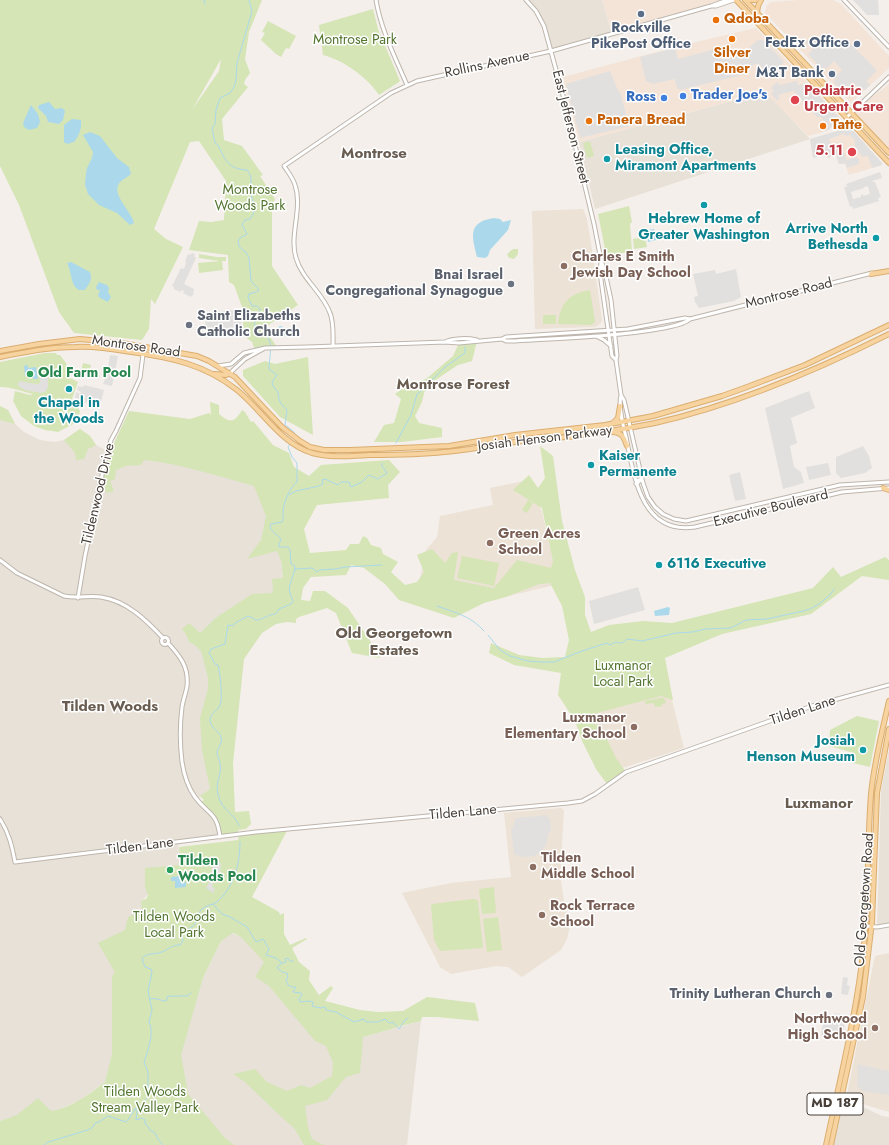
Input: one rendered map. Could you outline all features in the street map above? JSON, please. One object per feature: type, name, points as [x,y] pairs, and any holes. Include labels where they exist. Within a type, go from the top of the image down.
[{"type":"main road","points":[[735,0],[889,163]]},
{"type":"main road","points":[[746,0],[756,0]]},
{"type":"main road","points":[[746,0],[889,153]]},
{"type":"main road","points":[[757,13],[761,0]]},
{"type":"main road","points":[[871,274],[889,270]]},
{"type":"main road","name":"Josiah Henson Parkway","points":[[218,366],[230,373],[245,387],[284,433],[310,447],[328,451],[427,448],[623,422],[676,410],[747,387],[835,351],[889,325]]},
{"type":"main road","name":"Josiah Henson Parkway","points":[[213,373],[242,394],[296,445],[312,453],[330,456],[419,454],[452,452],[511,442],[607,432],[678,417],[750,394],[814,369],[889,334]]},
{"type":"main road","name":"Montrose Road","points":[[0,351],[80,339],[99,340],[197,356],[218,366]]},
{"type":"main road","name":"Montrose Road","points":[[0,357],[46,349],[77,347],[104,348],[184,362],[213,373]]},
{"type":"main road","points":[[213,373],[223,375],[230,373]]},
{"type":"main road","points":[[612,423],[618,418],[620,406]]},
{"type":"main road","points":[[550,438],[555,434],[578,428]]},
{"type":"main road","points":[[607,432],[621,434],[627,446]]},
{"type":"main road","points":[[883,488],[889,489]]},
{"type":"main road","name":"Old Georgetown Road","points":[[826,1145],[857,996],[866,926],[872,792],[876,763],[889,701]]},
{"type":"main road","name":"Old Georgetown Road","points":[[832,1145],[863,997],[871,927],[877,793],[889,729]]},
{"type":"street","points":[[376,0],[380,20],[385,34],[407,85]]},
{"type":"street","name":"East Jefferson Street","points":[[526,0],[542,20],[552,51],[601,260],[612,300],[617,356],[616,360],[621,395],[620,406],[627,446],[640,495],[644,504],[656,517]]},
{"type":"street","name":"Rollins Avenue","points":[[333,346],[330,312],[302,273],[296,258],[294,243],[297,193],[295,184],[284,166],[391,93],[407,85],[428,78],[552,51],[711,6],[727,0]]},
{"type":"street","name":"Rollins Avenue","points":[[711,6],[716,6],[735,0]]},
{"type":"street","points":[[844,0],[889,47]]},
{"type":"street","points":[[847,117],[889,77]]},
{"type":"street","name":"East Jefferson Street","points":[[601,260],[600,273],[608,330],[612,356],[616,360]]},
{"type":"street","name":"Montrose Road","points":[[502,339],[506,341],[609,336],[670,326],[686,322],[690,319],[871,274]]},
{"type":"street","name":"Montrose Road","points":[[218,366],[231,364],[244,354],[265,348],[445,342],[460,343],[541,334],[615,330],[647,326],[685,318],[690,319]]},
{"type":"street","points":[[596,336],[611,346]]},
{"type":"street","name":"Tildenwood Drive","points":[[78,598],[85,556],[108,449],[140,378],[144,347]]},
{"type":"street","name":"Montrose Road","points":[[230,373],[245,359],[265,348]]},
{"type":"street","name":"East Jefferson Street","points":[[621,395],[624,400],[642,479],[648,497],[660,512]]},
{"type":"street","points":[[636,482],[642,479]]},
{"type":"street","name":"Executive Boulevard","points":[[660,512],[671,518],[683,521],[711,516],[836,486],[889,482]]},
{"type":"street","points":[[836,486],[837,493]]},
{"type":"street","name":"Executive Boulevard","points":[[656,517],[667,524],[683,528],[695,527],[851,490],[883,488]]},
{"type":"street","points":[[809,492],[811,499]]},
{"type":"street","points":[[778,500],[783,506]]},
{"type":"street","points":[[736,510],[737,517]]},
{"type":"street","points":[[711,516],[713,523]]},
{"type":"street","points":[[0,560],[17,573],[56,593],[72,598],[102,597],[113,601],[136,612],[163,638],[165,637],[168,639],[168,643],[183,661],[187,676],[187,687],[182,705],[181,717],[182,760],[185,778],[194,796],[215,818],[219,825],[220,837]]},
{"type":"street","name":"Tilden Lane","points":[[0,819],[7,830],[12,843],[15,862],[301,828],[545,806],[582,801],[595,794],[626,772],[812,706],[889,685]]},
{"type":"street","points":[[866,926],[881,927],[889,925]]},
{"type":"shaded area","points":[[526,0],[602,0],[612,33],[551,51],[542,20]]},
{"type":"shaded area","points":[[602,0],[727,0],[612,33]]},
{"type":"shaded area","points":[[833,0],[841,4],[889,56],[889,68],[851,103],[765,13],[766,7],[770,2]]},
{"type":"shaded area","points":[[853,0],[878,0],[879,15],[867,15]]},
{"type":"shaded area","points":[[756,28],[842,119],[827,131],[808,136],[765,92],[579,142],[563,77],[675,47]]},
{"type":"shaded area","points":[[839,39],[848,41],[877,71],[866,81],[870,85],[865,90],[862,88],[860,89],[853,82],[845,90],[844,88],[841,90],[834,82],[834,78],[842,70],[834,61],[826,69],[824,67],[822,69],[808,54],[813,49],[804,41]]},
{"type":"shaded area","points":[[758,40],[763,40],[784,62],[770,75],[757,63],[750,67],[742,75],[680,90],[677,88],[675,79],[653,84],[646,81],[640,57],[675,48],[678,59],[730,45],[733,51],[740,50],[742,54]]},
{"type":"shaded area","points":[[610,71],[621,95],[629,126],[580,138],[566,84]]},
{"type":"shaded area","points":[[797,81],[798,85],[806,83],[809,90],[812,88],[840,119],[828,130],[828,126],[820,116],[818,118],[794,91],[780,94],[778,96],[780,98],[777,100],[771,94],[774,91],[771,88],[777,82],[780,85]]},
{"type":"shaded area","points":[[889,84],[889,153],[852,113]]},
{"type":"shaded area","points":[[766,92],[810,139],[595,209],[579,142]]},
{"type":"shaded area","points":[[849,126],[882,163],[882,165],[849,175],[845,164],[839,164],[836,155],[828,158],[826,154],[813,158],[810,139],[847,128]]},
{"type":"shaded area","points":[[849,126],[882,163],[882,165],[872,168],[868,156],[862,157],[855,146],[855,140],[849,135],[847,136],[843,134],[829,139],[833,150],[836,149],[838,153],[828,158],[826,154],[813,158],[810,139],[847,128]]},
{"type":"shaded area","points":[[844,153],[847,160],[856,157],[859,159],[859,164],[847,168],[845,163],[839,164],[836,155]]},
{"type":"shaded area","points":[[880,172],[882,178],[872,181],[875,182],[881,197],[878,198],[879,201],[853,209],[852,206],[850,207],[844,187],[847,187],[846,184]],"holes":[[[868,186],[870,194],[863,196],[863,194],[861,197],[853,199],[851,192]]]},
{"type":"shaded area","name":"Charles E Smith Jewish Day School","points":[[583,209],[587,219],[602,320],[600,324],[595,327],[535,329],[532,211]]},
{"type":"shaded area","points":[[192,253],[195,254],[194,256],[196,258],[184,284],[194,289],[193,296],[192,295],[191,297],[183,293],[184,291],[182,290],[180,292],[172,286],[181,268],[184,269],[188,254],[190,255]]},
{"type":"shaded area","points":[[736,269],[741,297],[734,301],[699,308],[694,297],[698,296],[693,274],[715,270],[716,274]]},
{"type":"shaded area","points":[[239,310],[239,312],[241,312],[242,336],[234,335],[233,316],[233,335],[206,337],[205,312]]},
{"type":"shaded area","points":[[110,355],[118,356],[112,386],[103,384],[110,370],[108,368]]},
{"type":"shaded area","points":[[48,377],[48,387],[45,392],[41,393],[25,390],[18,386],[20,381],[38,384],[40,383],[40,378]]},
{"type":"shaded area","points":[[84,385],[104,390],[100,405],[93,403],[92,406],[87,404],[86,401],[85,404],[76,401],[76,392],[80,394],[81,392],[77,390],[78,386],[83,387]]},
{"type":"shaded area","points":[[809,391],[815,408],[791,418],[797,443],[790,446],[794,467],[801,472],[804,483],[783,489],[765,408]]},
{"type":"shaded area","points":[[0,406],[8,410],[15,424],[24,432],[40,440],[54,442],[64,440],[80,429],[90,436],[96,445],[111,453],[114,470],[139,459],[209,468],[271,490],[283,578],[274,596],[202,652],[210,678],[210,789],[197,799],[213,815],[220,837],[178,842],[180,865],[147,890],[148,894],[143,900],[143,914],[116,1069],[105,1082],[78,1101],[58,1110],[8,1118],[0,1121]]},
{"type":"shaded area","points":[[863,446],[869,456],[872,468],[865,473],[841,478],[836,473],[836,457]]},
{"type":"shaded area","points":[[828,463],[831,475],[809,480],[806,467]]},
{"type":"shaded area","points":[[740,472],[746,499],[735,501],[729,475]]},
{"type":"shaded area","name":"Green Acres School","points":[[529,480],[542,512],[559,584],[449,610],[418,588],[426,550],[437,537],[440,516],[493,505],[490,488]]},
{"type":"shaded area","points":[[638,587],[645,610],[594,624],[589,601]]},
{"type":"shaded area","name":"Luxmanor Elementary School","points":[[669,688],[684,748],[616,770],[586,717],[637,696]]},
{"type":"shaded area","points":[[889,749],[889,925],[877,927],[881,791]]},
{"type":"shaded area","points":[[561,808],[564,810],[560,876],[570,926],[567,939],[561,950],[522,977],[508,967],[496,966],[451,974],[440,967],[402,893],[451,883],[511,877],[504,813]]},
{"type":"shaded area","points":[[547,815],[548,818],[550,818],[551,832],[549,832],[546,845],[540,853],[534,856],[521,857],[514,854],[511,831],[516,818]]},
{"type":"shaded area","points":[[213,861],[221,863],[220,874],[215,874],[212,887],[215,889],[213,893],[206,888],[210,881]]},
{"type":"shaded area","points":[[226,931],[249,940],[363,1037],[421,1021],[407,1145],[232,1145],[193,1108],[176,1067],[203,978]]},
{"type":"shaded area","name":"Northwood High School","points":[[889,953],[889,1112],[846,1099],[875,956]]},
{"type":"shaded area","points":[[843,977],[848,978],[847,985],[850,986],[848,995],[841,994]]},
{"type":"shaded area","points":[[835,1013],[841,1014],[840,1017],[846,1018],[842,1037],[839,1036],[839,1039],[821,1035],[825,1014],[834,1015]]},
{"type":"shaded area","points":[[857,1064],[889,1071],[889,1095],[862,1091],[857,1084]]},
{"type":"shaded area","points":[[841,1103],[857,1104],[882,1116],[889,1117],[889,1145],[831,1145]]},
{"type":"green space","name":"Montrose Woods Park","points":[[0,0],[262,0],[249,32],[245,59],[250,73],[244,84],[248,87],[222,119],[224,140],[242,146],[263,175],[260,176],[275,199],[272,206],[272,266],[298,305],[264,328],[277,347],[255,350],[252,342],[244,336],[242,307],[234,285],[229,282],[228,255],[189,250],[199,221],[211,222],[224,220],[226,181],[199,141],[190,142],[154,229],[166,239],[183,247],[155,304],[151,299],[149,329],[142,340],[74,333],[59,312],[19,205],[0,166]],"holes":[[[221,59],[219,71],[192,110]]]},
{"type":"green space","name":"Montrose Park","points":[[373,9],[378,29],[400,81],[379,95],[368,82],[354,70],[331,57],[323,55],[319,25]]},
{"type":"green space","points":[[268,21],[296,36],[289,49],[286,48],[281,57],[261,40],[265,33],[262,32]]},
{"type":"green space","points":[[590,141],[594,156],[587,158],[583,143]]},
{"type":"green space","points":[[629,206],[632,222],[630,224],[632,251],[609,256],[606,254],[598,214]]},
{"type":"green space","points":[[645,237],[647,247],[634,249],[633,239]]},
{"type":"green space","points":[[513,249],[518,249],[518,254],[514,259],[509,258],[507,254]]},
{"type":"green space","points":[[199,254],[226,257],[226,261],[222,261],[223,270],[199,273],[198,263],[220,261],[199,258]]},
{"type":"green space","points":[[590,290],[595,322],[591,325],[558,324],[561,310],[567,300],[583,291]]},
{"type":"green space","points":[[543,315],[556,315],[556,324],[543,324]]},
{"type":"green space","points":[[477,341],[472,361],[458,365],[431,383],[424,393],[422,402],[415,416],[419,423],[442,428],[442,437],[402,442],[374,442],[384,425],[394,423],[401,399],[395,394],[407,385],[426,379],[453,356],[459,343]]},
{"type":"green space","points":[[45,353],[56,353],[57,355],[60,355],[66,363],[70,378],[78,382],[72,399],[80,411],[77,422],[58,432],[45,430],[34,426],[21,416],[13,401],[15,391],[30,395],[33,394],[12,388],[0,387],[0,362]]},
{"type":"green space","points":[[308,357],[313,435],[280,417],[243,376],[243,370],[265,361],[275,364]]},
{"type":"green space","points":[[83,363],[91,365],[89,374],[81,372]]},
{"type":"green space","points":[[210,402],[219,405],[219,414],[229,420],[235,419],[242,410],[245,412],[251,422],[253,421],[273,445],[289,453],[294,467],[309,476],[321,465],[389,460],[400,472],[388,485],[389,498],[317,505],[304,529],[310,553],[346,550],[350,544],[359,544],[363,536],[367,538],[371,545],[381,548],[383,554],[398,562],[391,572],[405,585],[417,582],[424,572],[417,555],[432,549],[445,563],[452,553],[458,552],[454,580],[494,588],[517,560],[551,568],[553,561],[542,508],[513,490],[529,475],[538,488],[545,478],[540,446],[553,456],[562,521],[575,570],[585,597],[585,615],[591,632],[609,625],[643,621],[672,623],[813,588],[833,567],[841,577],[885,557],[889,560],[889,580],[862,576],[811,614],[722,634],[665,658],[673,700],[661,696],[593,714],[594,724],[601,727],[616,758],[626,772],[607,784],[596,769],[583,743],[575,721],[558,695],[561,673],[514,665],[489,653],[491,643],[519,655],[542,658],[565,657],[569,640],[562,606],[550,583],[539,584],[506,597],[484,603],[454,618],[399,600],[385,584],[364,568],[351,565],[346,575],[311,577],[303,588],[301,600],[310,601],[313,591],[325,591],[348,608],[380,658],[352,653],[336,613],[327,608],[299,617],[296,619],[296,623],[287,622],[276,624],[262,633],[244,659],[233,763],[235,812],[249,811],[251,824],[246,829],[238,830],[239,834],[288,829],[252,897],[279,912],[280,915],[284,913],[284,934],[290,945],[306,938],[307,939],[292,948],[299,962],[310,971],[309,980],[319,995],[331,986],[333,988],[325,1001],[360,1010],[378,1012],[403,1011],[427,997],[475,1003],[479,1021],[422,1017],[421,1021],[363,1037],[360,1073],[346,1077],[327,1100],[305,1106],[308,1127],[312,1139],[324,1145],[304,1145],[294,1128],[245,1082],[233,1074],[255,1069],[267,1082],[287,1091],[301,1085],[310,1088],[332,1076],[333,1063],[326,1046],[315,1041],[269,986],[255,977],[264,962],[241,937],[233,933],[221,941],[203,978],[181,1055],[188,1094],[225,1138],[234,1145],[0,1145],[0,1121],[17,1115],[38,1098],[51,1111],[66,1107],[80,1100],[105,1082],[112,1054],[112,976],[115,972],[98,943],[125,930],[128,917],[142,911],[141,901],[146,899],[148,895],[145,887],[145,868],[180,865],[179,847],[238,840],[239,835],[220,837],[215,817],[200,803],[204,800],[200,796],[210,789],[202,750],[200,718],[208,689],[208,678],[201,651],[189,642],[182,629],[189,623],[200,633],[217,617],[252,594],[272,593],[272,579],[283,578],[281,560],[277,551],[247,559],[261,540],[266,516],[254,486],[172,464],[144,460],[141,465],[126,466],[116,470],[115,479],[110,481],[114,491],[107,493],[102,487],[108,456],[129,411],[190,419],[209,413],[211,415]]},
{"type":"green space","points":[[0,406],[8,410],[15,424],[0,420]]},
{"type":"green space","points":[[80,429],[90,436],[96,445],[88,449],[84,459],[76,460],[75,453],[64,440]]},
{"type":"green space","points":[[528,500],[533,503],[527,513],[522,510]]},
{"type":"green space","points":[[462,556],[499,563],[494,586],[457,578]]},
{"type":"green space","points":[[664,698],[666,703],[662,704],[662,706],[655,707],[654,703],[645,704],[645,701]]},
{"type":"green space","points":[[857,716],[879,721],[870,767],[853,763],[854,753],[829,746],[830,730]]},
{"type":"green space","points":[[494,887],[496,913],[482,914],[479,889]]},
{"type":"green space","points":[[473,899],[478,901],[483,948],[440,951],[434,940],[432,904]]},
{"type":"green space","points":[[498,917],[502,950],[487,952],[483,919]]},
{"type":"water","points":[[49,102],[55,109],[62,108],[65,111],[63,120],[59,124],[48,122],[46,116],[38,108],[39,105]]},
{"type":"water","points":[[31,105],[38,114],[40,122],[37,128],[29,130],[24,127],[23,123]]},
{"type":"water","points":[[72,119],[81,120],[81,129],[74,142],[67,144],[64,142],[64,125]]},
{"type":"water","points":[[90,132],[100,136],[117,158],[129,167],[131,174],[120,182],[118,192],[119,197],[134,223],[130,225],[117,213],[99,205],[88,194],[85,185],[86,173],[93,152],[83,135]]},
{"type":"water","points":[[494,218],[500,219],[503,222],[511,220],[508,230],[490,250],[488,256],[485,258],[477,257],[473,237],[475,227],[485,220]]},
{"type":"water","points":[[654,229],[655,234],[659,233],[660,239],[648,242],[647,235],[642,236],[641,231]]},
{"type":"water","points":[[71,262],[90,272],[91,280],[85,290],[79,290],[74,285],[67,263]]},
{"type":"water","points":[[99,282],[107,285],[109,288],[108,292],[111,297],[108,302],[100,298],[98,295],[100,290],[97,290],[96,287]]},
{"type":"water","points":[[280,326],[283,327],[286,332],[284,337],[275,337],[271,335],[273,332]]},
{"type":"water","points":[[28,365],[28,368],[36,367],[38,379],[33,379],[32,375],[25,376],[24,366]]},
{"type":"water","points":[[668,607],[670,608],[669,615],[655,616],[654,611]]},
{"type":"water","points":[[180,876],[181,883],[186,882],[186,887],[175,888],[175,881],[171,881],[171,877]]},
{"type":"waterway","points":[[204,0],[205,4]]},
{"type":"waterway","points":[[249,0],[252,11],[237,63],[234,87],[230,93],[220,98],[216,110],[215,124],[212,128],[215,143],[218,145],[228,163],[235,168],[247,170],[251,177],[250,191],[254,205],[254,212],[250,219],[245,220],[242,225],[247,234],[240,238],[238,244],[242,250],[246,252],[249,258],[251,281],[259,290],[249,294],[248,297],[252,306],[257,306],[260,309],[254,324],[259,333],[268,338],[271,348],[269,369],[277,375],[272,382],[273,386],[278,392],[280,402],[287,410],[285,425],[295,434]]},
{"type":"waterway","points":[[396,443],[411,415],[417,394],[426,387],[427,382],[465,353],[465,347]]},
{"type":"waterway","points":[[239,826],[222,804],[217,790],[220,771],[220,763],[217,752],[221,739],[220,735],[211,725],[210,718],[220,705],[221,685],[218,665],[215,664],[209,653],[211,649],[225,644],[228,625],[233,626],[235,623],[248,616],[255,620],[276,614],[279,609],[291,604],[293,601],[289,589],[295,566],[291,564],[290,550],[288,547],[279,547],[281,540],[270,527],[271,524],[282,522],[283,509],[289,491],[297,482],[297,463],[292,457],[288,447],[290,444]]},
{"type":"waterway","points":[[289,495],[296,491],[319,486],[323,484],[322,480],[325,479],[338,485],[341,482],[349,482],[351,487],[362,482],[369,475],[378,479],[387,473],[382,466],[382,463]]},
{"type":"waterway","points":[[295,569],[312,568],[317,572],[319,570],[345,567],[382,565]]},
{"type":"waterway","points":[[488,635],[500,650],[510,656],[528,661],[554,662],[607,643],[610,645],[616,642],[622,643],[627,639],[642,641],[676,633],[693,632],[705,629],[731,628],[746,620],[767,619],[803,611],[819,604],[830,595],[834,589]]},
{"type":"waterway","points":[[437,606],[468,618],[484,631]]},
{"type":"waterway","points":[[44,1145],[48,1142],[88,1130],[93,1127],[95,1123],[108,1116],[126,1122],[135,1109],[141,1106],[148,1097],[148,1072],[144,1062],[151,1037],[151,1027],[149,1022],[152,1010],[148,991],[152,972],[151,969],[145,967],[142,959],[146,955],[159,953],[173,946],[180,945],[183,941],[181,932],[194,926],[201,910],[206,906],[217,902],[223,896],[235,875],[239,859],[240,842]]},
{"type":"waterway","points":[[213,904],[222,914],[247,927],[256,942],[263,939],[269,949],[266,955],[276,958],[282,963],[277,968],[282,972],[287,973],[288,976],[286,981],[288,985],[296,987],[293,992],[301,993],[302,995],[299,999],[300,1002],[313,1002],[312,1006],[321,1008],[325,1007],[326,1010],[336,1012],[354,1022],[364,1019],[366,1022],[378,1022],[385,1019],[389,1023],[393,1022],[399,1029],[408,1018]]},
{"type":"waterway","points":[[282,963],[286,962],[285,959],[288,958],[290,961],[293,961]]},
{"type":"waterway","points":[[150,999],[154,998],[166,1001],[168,996],[187,996],[191,993]]},
{"type":"waterway","points":[[135,1109],[137,1111],[136,1120],[142,1118],[145,1120],[145,1124],[155,1133],[163,1145]]},
{"type":"place","name":"Rockville PikePost Office","points":[[641,14]]},
{"type":"place","name":"Qdoba","points":[[716,20]]},
{"type":"place","name":"Silver Diner","points":[[732,39]]},
{"type":"place","name":"FedEx Office","points":[[857,44]]},
{"type":"place","name":"M&T Bank","points":[[832,74]]},
{"type":"place","name":"Trader Joe's","points":[[683,96]]},
{"type":"place","name":"Ross","points":[[664,98]]},
{"type":"place","name":"Pediatric Urgent Care","points":[[795,100]]},
{"type":"place","name":"Panera Bread","points":[[589,121]]},
{"type":"place","name":"Tatte","points":[[823,126]]},
{"type":"place","name":"5.11","points":[[852,152]]},
{"type":"place","name":"Leasing Office, Miramont Apartments","points":[[607,159]]},
{"type":"place","name":"Hebrew Home of Greater Washington","points":[[704,205]]},
{"type":"place","name":"Arrive North Bethesda","points":[[876,238]]},
{"type":"place","name":"Charles E Smith Jewish Day School","points":[[564,266]]},
{"type":"place","name":"Bnai Israel Congregational Synagogue","points":[[511,284]]},
{"type":"place","name":"Saint Elizabeths Catholic Church","points":[[189,325]]},
{"type":"place","name":"Old Farm Pool","points":[[30,374]]},
{"type":"place","name":"Chapel in the Woods","points":[[69,389]]},
{"type":"place","name":"Kaiser Permanente","points":[[591,465]]},
{"type":"place","name":"Green Acres School","points":[[490,543]]},
{"type":"place","name":"6116 Executive","points":[[659,565]]},
{"type":"place","name":"Luxmanor Elementary School","points":[[634,727]]},
{"type":"place","name":"Josiah Henson Museum","points":[[863,750]]},
{"type":"place","name":"Tilden Middle School","points":[[533,867]]},
{"type":"place","name":"Tilden Woods Pool","points":[[170,870]]},
{"type":"place","name":"Rock Terrace School","points":[[542,915]]},
{"type":"place","name":"Trinity Lutheran Church","points":[[829,995]]},
{"type":"place","name":"Northwood High School","points":[[875,1028]]},
{"type":"district","name":"Montrose","points":[[374,154]]},
{"type":"district","name":"Montrose Forest","points":[[453,385]]},
{"type":"district","name":"Old Georgetown Estates","points":[[394,642]]},
{"type":"district","name":"Tilden Woods","points":[[110,707]]},
{"type":"district","name":"Luxmanor","points":[[819,804]]},
{"type":"park label","name":"Luxmanor Local Park","points":[[623,676]]},
{"type":"park label","name":"Tilden Woods Local Park","points":[[174,926]]},
{"type":"park label","name":"Tilden Woods Stream Valley Park","points":[[145,1102]]}]
